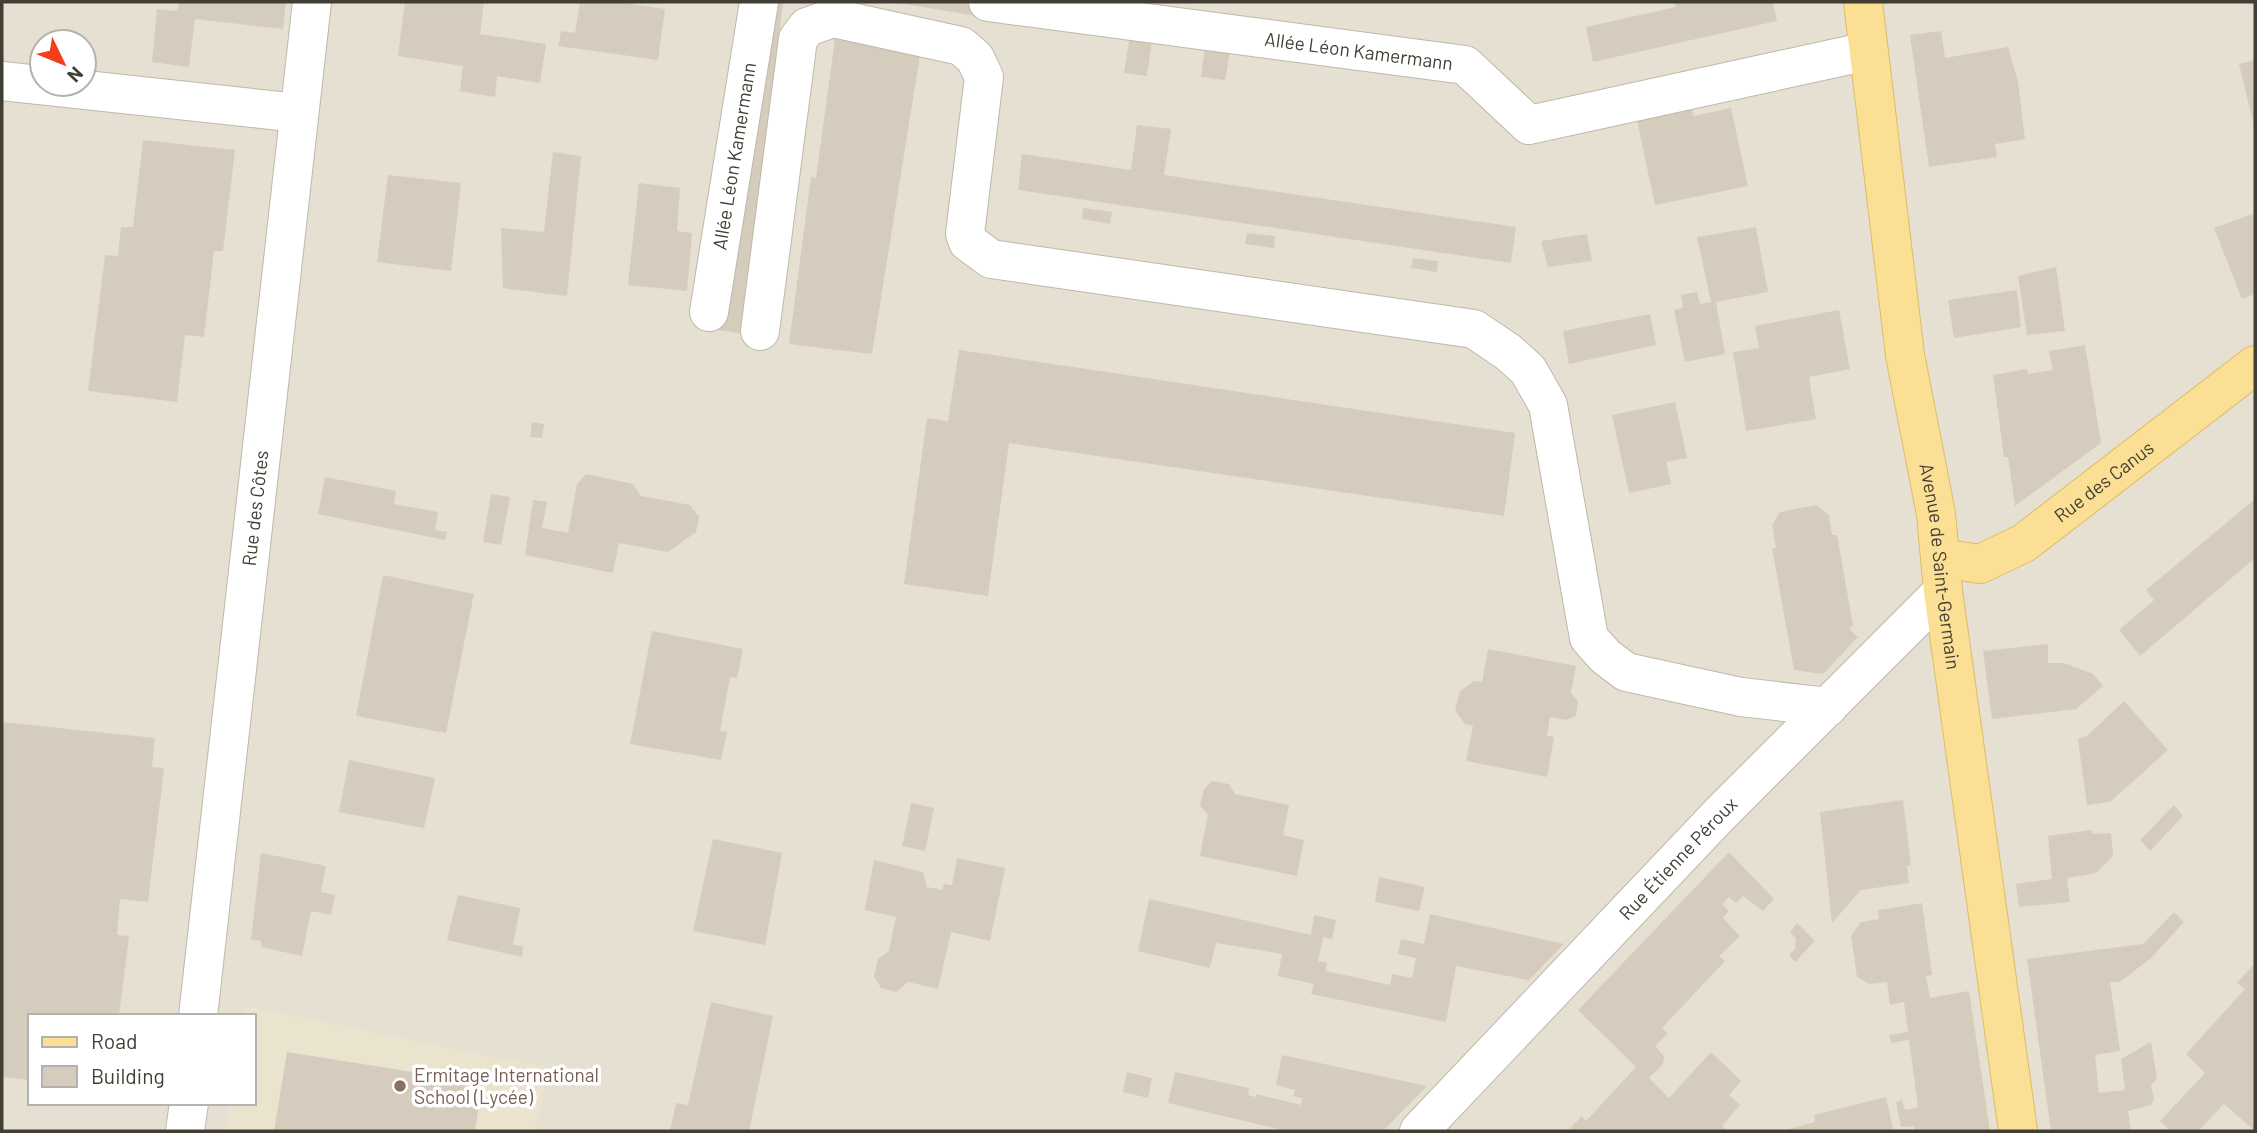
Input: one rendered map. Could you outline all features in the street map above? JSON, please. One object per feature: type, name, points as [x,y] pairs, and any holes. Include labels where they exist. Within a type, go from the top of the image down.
[{"type":"main road","name":"Avenue de Saint-Germain","points":[[1863,2],[1905,355],[1936,514],[2018,1131]]},
{"type":"main road","name":"Rue des Canus","points":[[1942,574],[1980,564],[2024,543],[2255,365]]},
{"type":"street","name":"Rue des Côtes","points":[[198,1014],[312,2]]},
{"type":"street","name":"Allée Léon Kamermann","points":[[709,312],[759,2]]},
{"type":"street","name":"Allée Léon Kamermann","points":[[988,2],[1465,65],[1529,125],[1868,51]]},
{"type":"street","points":[[760,331],[798,39],[807,27],[834,18],[961,46],[975,58],[984,77],[965,234],[968,242],[991,259],[1474,329],[1508,352],[1528,370],[1548,405],[1589,638],[1605,656],[1626,672],[1741,698],[1828,707]]},
{"type":"street","points":[[2,80],[298,113]]},
{"type":"street","name":"Rue Étienne Péroux","points":[[1419,1131],[1720,814],[1828,707],[1942,574]]},
{"type":"street","points":[[186,1131],[189,1105]]},
{"type":"shaded area","points":[[2,2],[2255,2],[2255,1131],[2,1131]]},
{"type":"shaded area","name":"Ermitage International School (Lycée)","points":[[244,1006],[550,1068],[535,1131],[227,1131],[230,1105],[256,1105],[256,1014],[242,1014]]},
{"type":"building","points":[[179,2],[286,2],[283,29],[195,19],[189,67],[152,62],[157,9],[177,11]]},
{"type":"building","points":[[405,2],[484,2],[480,34],[546,44],[540,83],[497,76],[495,97],[460,91],[463,66],[398,56]]},
{"type":"building","points":[[580,2],[619,2],[665,9],[658,60],[558,46],[561,31],[575,33]]},
{"type":"building","points":[[739,2],[783,2],[746,334],[702,328]]},
{"type":"building","points":[[893,2],[1035,2],[1032,25]]},
{"type":"building","points":[[1674,2],[1773,2],[1777,21],[1593,62],[1586,27],[1676,7]]},
{"type":"building","points":[[1131,29],[1153,33],[1147,76],[1124,73]]},
{"type":"building","points":[[1941,31],[1945,58],[2008,47],[2018,82],[2025,139],[1995,144],[1997,157],[1929,167],[1910,35]]},
{"type":"building","points":[[835,39],[921,49],[872,354],[789,344],[811,177],[816,178]]},
{"type":"building","points":[[1206,41],[1231,45],[1225,80],[1201,77]]},
{"type":"building","points":[[2255,60],[2255,126],[2254,126],[2239,64]]},
{"type":"building","points":[[1691,103],[1693,116],[1731,108],[1748,186],[1655,205],[1636,116]]},
{"type":"building","points":[[1137,125],[1171,129],[1164,175],[1516,227],[1511,263],[1018,190],[1022,154],[1131,170]]},
{"type":"building","points":[[143,140],[235,150],[223,251],[214,251],[204,337],[185,335],[177,402],[88,391],[105,255],[118,256],[121,227],[133,227]]},
{"type":"building","points":[[553,152],[581,156],[567,296],[503,288],[501,228],[544,232]]},
{"type":"building","points":[[388,175],[461,183],[451,271],[377,262]]},
{"type":"building","points":[[639,183],[680,188],[677,231],[692,233],[687,291],[628,285]]},
{"type":"building","points":[[1083,208],[1112,212],[1110,224],[1082,219]]},
{"type":"building","points":[[2252,214],[2255,222],[2255,294],[2242,299],[2214,228]]},
{"type":"building","points":[[1756,227],[1768,292],[1716,302],[1725,354],[1685,362],[1674,310],[1683,308],[1681,295],[1697,292],[1700,304],[1711,302],[1697,237]]},
{"type":"building","points":[[1247,233],[1275,236],[1274,248],[1245,244]]},
{"type":"building","points":[[1587,234],[1592,261],[1548,267],[1541,241]]},
{"type":"building","points":[[1413,258],[1438,261],[1437,272],[1411,268]]},
{"type":"building","points":[[2056,267],[2065,331],[2027,335],[2018,276]]},
{"type":"building","points":[[2017,290],[2021,327],[1954,338],[1948,300]]},
{"type":"building","points":[[1839,310],[1850,369],[1809,377],[1816,419],[1746,431],[1733,352],[1759,348],[1755,326]]},
{"type":"building","points":[[1650,314],[1656,345],[1569,364],[1563,331]]},
{"type":"building","points":[[2085,345],[2101,443],[2015,506],[2008,457],[2004,457],[1993,375],[2027,369],[2028,374],[2053,370],[2049,351]]},
{"type":"building","points":[[959,350],[1515,433],[1504,516],[1009,443],[988,596],[904,584],[927,418],[948,421]]},
{"type":"building","points":[[1675,402],[1687,458],[1666,462],[1671,484],[1629,493],[1612,415]]},
{"type":"building","points":[[532,422],[544,424],[542,438],[530,437]]},
{"type":"building","points":[[586,474],[633,484],[641,496],[690,505],[699,517],[696,532],[668,552],[619,543],[613,573],[525,555],[533,500],[547,502],[542,528],[568,533],[577,484]]},
{"type":"building","points":[[325,477],[396,491],[394,504],[438,512],[435,530],[447,532],[445,540],[318,514]]},
{"type":"building","points":[[491,494],[510,497],[501,545],[483,542]]},
{"type":"building","points":[[2255,499],[2255,558],[2140,656],[2119,630],[2154,600],[2146,590]]},
{"type":"building","points":[[1816,505],[1829,515],[1832,535],[1837,535],[1853,625],[1849,629],[1858,637],[1823,674],[1794,670],[1772,548],[1776,548],[1772,525],[1780,512]]},
{"type":"building","points":[[383,575],[474,594],[446,733],[356,716]]},
{"type":"building","points":[[652,631],[743,649],[737,678],[730,677],[720,731],[727,732],[721,760],[630,744]]},
{"type":"building","points":[[2048,644],[2048,663],[2064,663],[2093,674],[2103,686],[2076,709],[1992,719],[1983,651]]},
{"type":"building","points":[[1488,649],[1576,666],[1571,693],[1578,701],[1576,716],[1566,720],[1550,717],[1547,736],[1554,737],[1547,777],[1466,761],[1473,726],[1465,724],[1455,710],[1460,691],[1474,681],[1482,682]]},
{"type":"building","points":[[2124,701],[2168,750],[2110,802],[2087,805],[2078,739],[2087,736]]},
{"type":"building","points":[[2,722],[155,738],[152,767],[164,768],[148,902],[120,899],[117,935],[129,936],[119,1014],[28,1014],[28,1080],[2,1077]]},
{"type":"building","points":[[349,760],[435,778],[424,828],[339,812]]},
{"type":"building","points":[[1212,781],[1229,784],[1235,794],[1289,805],[1283,835],[1304,840],[1297,876],[1200,856],[1208,814],[1200,806],[1204,789]]},
{"type":"building","points":[[1903,800],[1911,865],[1907,866],[1909,883],[1861,890],[1832,923],[1820,812]]},
{"type":"building","points":[[911,803],[934,808],[925,851],[902,846]]},
{"type":"building","points":[[2174,805],[2183,816],[2150,851],[2140,840]]},
{"type":"building","points":[[2092,830],[2093,834],[2111,833],[2113,856],[2096,873],[2067,878],[2070,902],[2019,907],[2016,884],[2052,879],[2048,836]]},
{"type":"building","points":[[713,839],[782,853],[765,945],[693,931]]},
{"type":"building","points":[[1729,852],[1774,899],[1763,911],[1743,896],[1736,903],[1729,897],[1722,904],[1729,911],[1723,918],[1740,936],[1719,956],[1725,961],[1662,1028],[1668,1033],[1655,1046],[1664,1056],[1663,1064],[1649,1078],[1669,1098],[1711,1052],[1741,1081],[1729,1095],[1740,1105],[1722,1126],[1729,1131],[1567,1131],[1582,1116],[1586,1121],[1636,1067],[1578,1010]]},
{"type":"building","points":[[261,853],[326,866],[321,892],[335,895],[331,915],[311,911],[302,956],[261,947],[261,941],[251,939]]},
{"type":"building","points":[[957,858],[1005,868],[990,941],[951,932],[938,989],[908,982],[896,992],[881,988],[874,976],[878,959],[889,951],[896,917],[865,910],[874,860],[923,872],[927,887],[942,890],[944,884],[952,885]]},
{"type":"building","points":[[1379,877],[1425,887],[1419,911],[1375,902]]},
{"type":"building","points":[[458,895],[520,908],[513,945],[523,946],[522,957],[447,940]]},
{"type":"building","points":[[1149,899],[1311,935],[1314,915],[1336,920],[1332,939],[1323,937],[1318,961],[1327,963],[1326,971],[1390,985],[1392,974],[1412,978],[1416,958],[1398,954],[1401,939],[1424,944],[1430,914],[1564,944],[1529,980],[1456,966],[1446,1022],[1311,994],[1314,984],[1278,976],[1282,954],[1216,943],[1210,968],[1138,951]]},
{"type":"building","points":[[1922,903],[1932,975],[1926,976],[1930,998],[1969,991],[1990,1131],[1914,1131],[1914,1126],[1901,1127],[1896,1102],[1902,1100],[1905,1110],[1918,1107],[1909,1040],[1891,1043],[1889,1035],[1908,1032],[1904,1002],[1890,1005],[1887,982],[1869,984],[1857,977],[1851,936],[1861,922],[1879,919],[1878,910]]},
{"type":"building","points":[[2174,912],[2184,922],[2151,958],[2120,982],[2110,982],[2120,1051],[2095,1055],[2099,1093],[2125,1090],[2121,1059],[2151,1042],[2157,1079],[2151,1085],[2154,1099],[2151,1105],[2128,1111],[2131,1131],[2051,1131],[2027,959],[2143,944]]},
{"type":"building","points":[[1797,923],[1815,941],[1795,962],[1789,955],[1795,949],[1796,939],[1790,932]]},
{"type":"building","points":[[2255,963],[2255,1131],[2224,1104],[2198,1131],[2171,1131],[2160,1121],[2205,1073],[2186,1054],[2245,989],[2237,983]]},
{"type":"building","points":[[711,1002],[773,1016],[749,1131],[670,1131],[676,1103],[688,1105]]},
{"type":"building","points":[[287,1052],[482,1083],[475,1131],[274,1131]]},
{"type":"building","points":[[1282,1055],[1427,1086],[1383,1131],[1287,1131],[1168,1103],[1175,1072],[1249,1088],[1248,1095],[1256,1097],[1256,1094],[1301,1105],[1302,1098],[1293,1096],[1295,1090],[1276,1085]]},
{"type":"building","points":[[1127,1072],[1152,1078],[1148,1098],[1123,1092]]},
{"type":"building","points":[[1886,1097],[1893,1129],[1888,1131],[1782,1131],[1815,1122],[1814,1115]]},
{"type":"place","name":"Ermitage International School (Lycée)","points":[[400,1086]]}]
